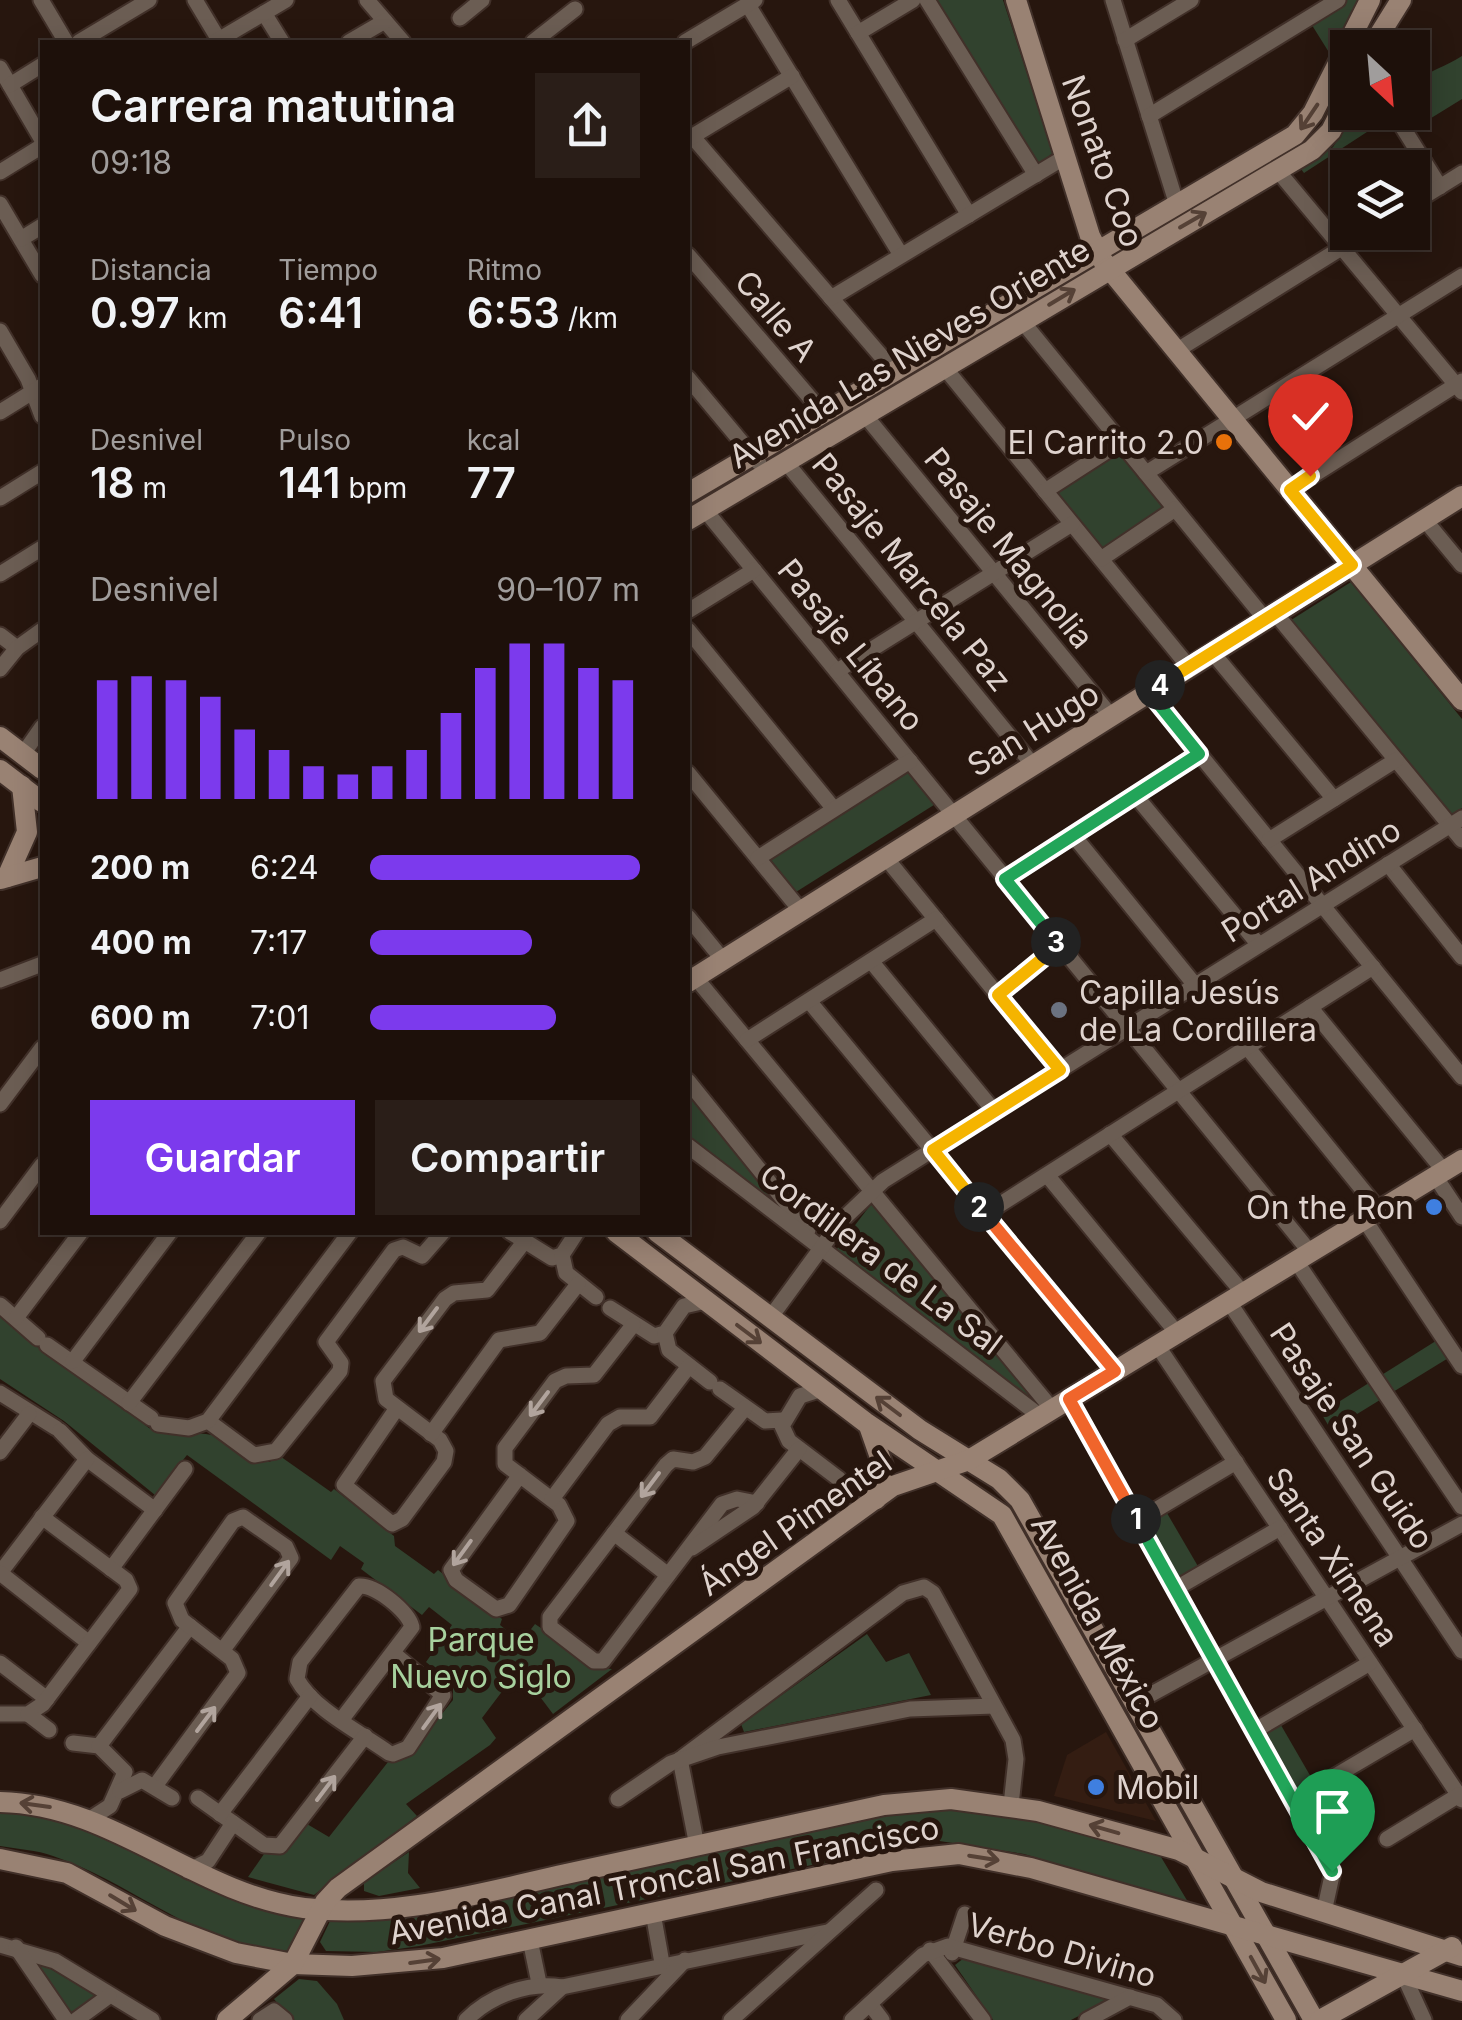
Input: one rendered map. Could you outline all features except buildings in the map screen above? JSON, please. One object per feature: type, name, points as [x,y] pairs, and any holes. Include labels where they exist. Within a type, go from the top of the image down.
[{"type":"street","points":[[41,0],[65,40]]},
{"type":"street","points":[[81,40],[121,7],[149,0]]},
{"type":"street","points":[[195,0],[216,40]]},
{"type":"street","points":[[219,40],[286,0]]},
{"type":"street","points":[[367,0],[401,40]]},
{"type":"street","points":[[460,18],[482,0]]},
{"type":"street","points":[[838,0],[969,215]]},
{"type":"street","points":[[858,34],[913,0]]},
{"type":"street","points":[[926,0],[1036,175]]},
{"type":"street","name":"Nonato Coo","points":[[1016,0],[1065,158],[1104,260],[1462,700]]},
{"type":"street","points":[[1112,0],[1176,206]]},
{"type":"street","points":[[1125,40],[1166,6],[1191,0]]},
{"type":"street","points":[[1148,116],[1338,0]]},
{"type":"street","name":"Avenida Las Nieves Oriente","points":[[696,515],[1022,321],[1176,206],[1302,129],[1370,0]]},
{"type":"street","points":[[1382,30],[1401,0]]},
{"type":"street","points":[[689,40],[752,2],[901,256]]},
{"type":"street","points":[[536,40],[575,9]]},
{"type":"street","points":[[264,13],[281,40]]},
{"type":"street","points":[[352,40],[385,21]]},
{"type":"street","points":[[10,85],[40,66]]},
{"type":"street","points":[[0,68],[40,139]]},
{"type":"street","points":[[792,76],[690,138],[894,372]]},
{"type":"street","name":"Avenida Las Nieves Oriente","points":[[690,493],[894,372],[1278,171],[1324,140],[1330,129]]},
{"type":"street","points":[[1404,130],[1440,187]]},
{"type":"street","points":[[0,172],[40,144]]},
{"type":"street","points":[[831,298],[1065,158]]},
{"type":"street","points":[[1278,171],[1330,234]]},
{"type":"street","points":[[1430,193],[1462,173]]},
{"type":"street","points":[[0,204],[40,272]]},
{"type":"street","points":[[21,239],[40,227]]},
{"type":"street","points":[[1176,351],[1339,250]]},
{"type":"street","points":[[1290,490],[1460,386],[1344,250]]},
{"type":"street","name":"Calle A","points":[[690,257],[822,413]]},
{"type":"street","points":[[1146,473],[1462,276]]},
{"type":"street","points":[[1022,321],[1175,509],[1396,760],[1456,822],[1462,840]]},
{"type":"street","points":[[0,331],[37,389],[0,412]]},
{"type":"street","points":[[944,367],[1189,667]]},
{"type":"street","name":"Pasaje Marcela Paz","points":[[691,389],[752,454],[776,467],[917,622],[1034,765]]},
{"type":"street","name":"Pasaje Magnolia","points":[[864,414],[1112,716]]},
{"type":"street","points":[[1045,491],[1121,442]]},
{"type":"street","points":[[0,498],[40,473]]},
{"type":"street","name":"San Hugo","points":[[691,979],[1462,496]]},
{"type":"street","points":[[1100,558],[1175,509]]},
{"type":"street","name":"Pasaje Líbano","points":[[696,515],[754,570],[1178,1091],[1303,1257],[1462,1507]]},
{"type":"street","points":[[1424,519],[1462,565]]},
{"type":"street","points":[[837,671],[1072,524]]},
{"type":"street","points":[[0,574],[40,549]]},
{"type":"street","points":[[690,610],[754,570]]},
{"type":"street","points":[[0,670],[17,648],[40,631]]},
{"type":"street","points":[[690,632],[834,809]]},
{"type":"street","points":[[0,634],[17,648]]},
{"type":"street","points":[[1212,652],[1334,799]]},
{"type":"street","points":[[1149,692],[1460,1070]]},
{"type":"street","points":[[24,754],[40,730]]},
{"type":"street","points":[[0,737],[40,767]]},
{"type":"street","points":[[1005,879],[1199,754]]},
{"type":"street","points":[[1269,840],[1396,760]]},
{"type":"street","points":[[758,858],[910,761]]},
{"type":"street","points":[[0,770],[40,800]]},
{"type":"street","points":[[690,775],[801,910]]},
{"type":"street","points":[[4,878],[27,832],[22,786]]},
{"type":"street","points":[[1135,794],[1258,945]]},
{"type":"street","name":"Portal Andino","points":[[770,1318],[850,1210],[870,1191],[1456,822]]},
{"type":"street","points":[[1072,835],[1195,986]]},
{"type":"street","points":[[886,858],[1060,1070]]},
{"type":"street","points":[[1388,864],[1462,957]]},
{"type":"street","points":[[4,878],[40,868]]},
{"type":"street","points":[[747,1040],[936,919]]},
{"type":"street","points":[[690,920],[722,960]]},
{"type":"street","points":[[998,995],[1059,945]]},
{"type":"street","points":[[871,961],[994,1111]]},
{"type":"street","points":[[0,980],[40,965]]},
{"type":"street","points":[[985,1214],[1372,967]]},
{"type":"street","points":[[691,979],[747,1040],[1054,1408],[1137,1521],[1334,1875],[1324,1912]]},
{"type":"street","points":[[809,1001],[1115,1371]]},
{"type":"street","points":[[1310,1007],[1447,1169],[1462,1216]]},
{"type":"street","points":[[1247,1047],[1372,1215],[1462,1366]]},
{"type":"street","points":[[0,1104],[40,1051]]},
{"type":"street","points":[[690,1083],[822,1248]]},
{"type":"street","name":"Pasaje San Guido","points":[[1110,1134],[1236,1297],[1462,1650]]},
{"type":"street","name":"Cordillera de La Sal","points":[[690,1148],[822,1248],[1054,1408]]},
{"type":"street","points":[[0,1221],[40,1168]]},
{"type":"street","name":"Ángel Pimentel","points":[[227,2020],[293,1964],[335,1890],[876,1498],[902,1480],[968,1460],[1447,1169]]},
{"type":"street","points":[[1047,1175],[1177,1333]]},
{"type":"street","points":[[16,1318],[78,1235]]},
{"type":"street","points":[[73,1361],[168,1235]]},
{"type":"street","points":[[130,1402],[257,1235]]},
{"type":"street","points":[[0,1305],[42,1342],[154,1421],[189,1428],[208,1422],[348,1235]]},
{"type":"street","points":[[208,1422],[254,1455],[276,1452],[340,1371],[341,1363],[326,1342],[394,1250],[403,1246],[422,1256],[440,1235]]},
{"type":"street","points":[[397,1408],[344,1480],[346,1491],[388,1524],[402,1519],[444,1462],[445,1447],[397,1408],[384,1394],[383,1382],[449,1296],[487,1290],[517,1237],[547,1258],[562,1254],[576,1235]]},
{"type":"street","name":"Avenida México","points":[[620,1235],[868,1424],[988,1502],[1010,1524],[1286,2020]]},
{"type":"street","name":"Avenida México","points":[[660,1235],[920,1430],[999,1479],[1026,1508],[1317,2020]]},
{"type":"street","points":[[562,1254],[566,1274],[596,1297]]},
{"type":"street","points":[[677,1279],[684,1306]]},
{"type":"street","points":[[431,1434],[499,1340],[540,1333],[578,1284]]},
{"type":"street","points":[[610,1308],[649,1335],[665,1332],[684,1306],[706,1301]]},
{"type":"street","points":[[520,1475],[451,1570],[456,1580],[494,1608],[510,1605],[564,1531],[566,1516],[503,1456],[555,1382],[566,1376],[594,1375],[633,1325]]},
{"type":"street","points":[[665,1332],[669,1350],[765,1421],[782,1420],[800,1396],[822,1390]]},
{"type":"street","name":"Santa Ximena","points":[[1157,1345],[1460,1798]]},
{"type":"street","points":[[552,1499],[608,1424],[620,1417],[650,1417],[688,1366]]},
{"type":"street","points":[[793,1367],[800,1396]]},
{"type":"street","points":[[0,1393],[58,1430],[86,1458],[155,1510]]},
{"type":"street","points":[[745,1408],[706,1457],[669,1461],[550,1617],[552,1630],[600,1662],[685,1553],[757,1502],[799,1449]]},
{"type":"street","points":[[0,1452],[29,1414]]},
{"type":"street","points":[[782,1420],[786,1437],[838,1479]]},
{"type":"street","points":[[868,1424],[879,1444],[883,1466],[876,1498]]},
{"type":"street","points":[[86,1458],[0,1573],[89,1644]]},
{"type":"street","points":[[1137,1521],[1236,1462]]},
{"type":"street","points":[[111,1569],[185,1470]]},
{"type":"street","points":[[28,1714],[47,1699],[129,1592],[128,1582],[42,1517]]},
{"type":"street","points":[[155,1786],[236,1676],[237,1665],[176,1612],[176,1598],[233,1521],[246,1518],[286,1547],[291,1558],[222,1651]]},
{"type":"street","points":[[1137,1702],[1462,1524]]},
{"type":"street","points":[[1175,1588],[1280,1528]]},
{"type":"street","points":[[614,1533],[668,1575]]},
{"type":"street","points":[[342,1719],[410,1630],[411,1620],[372,1588],[359,1586],[298,1666],[297,1679],[310,1696],[389,1753],[402,1753],[443,1700],[438,1687],[393,1653]]},
{"type":"street","points":[[618,1799],[682,1758],[903,1593],[924,1587],[934,1593],[1016,1752],[1011,1805]]},
{"type":"street","points":[[99,1746],[190,1626]]},
{"type":"street","points":[[0,1663],[47,1699]]},
{"type":"street","points":[[1254,1731],[1370,1663]]},
{"type":"street","points":[[202,1871],[227,1818],[310,1696]]},
{"type":"street","points":[[682,1758],[910,1708],[994,1706]]},
{"type":"street","points":[[0,1714],[28,1714],[49,1730]]},
{"type":"street","points":[[1294,1801],[1415,1730]]},
{"type":"street","points":[[198,1798],[264,1846],[280,1846],[365,1736]]},
{"type":"street","points":[[73,1743],[99,1746],[124,1769],[120,1791],[110,1806],[90,1819]]},
{"type":"street","points":[[682,1758],[698,1846]]},
{"type":"street","points":[[120,1791],[138,1780],[172,1798]]},
{"type":"street","points":[[1386,1839],[1460,1798]]},
{"type":"street","name":"Avenida Canal Troncal San Francisco","points":[[0,1802],[50,1807],[90,1819],[261,1899],[322,1909],[377,1910],[435,1902],[906,1802],[950,1799],[1011,1805],[1196,1858],[1240,1884],[1456,1949]]},
{"type":"street","points":[[110,1806],[114,1829]]},
{"type":"street","name":"Avenida Canal Troncal San Francisco","points":[[0,1858],[67,1873],[164,1926],[210,1945],[293,1964],[399,1964],[530,1940],[892,1862],[959,1854],[1031,1868],[1462,1991]]},
{"type":"street","points":[[731,2020],[876,1890]]},
{"type":"street","points":[[653,1913],[658,1989]]},
{"type":"street","points":[[946,1971],[965,1914]]},
{"type":"street","points":[[466,2020],[480,2006],[539,1983],[562,1987],[764,1942],[827,1932]]},
{"type":"street","points":[[530,1940],[539,1983]]},
{"type":"street","points":[[764,1942],[786,1970]]},
{"type":"street","points":[[8,1946],[55,1961],[152,2020]]},
{"type":"street","points":[[8,1946],[66,2020]]},
{"type":"street","name":"Verbo Divino","points":[[930,1950],[954,1947],[1162,2006],[1174,2020]]},
{"type":"street","points":[[1317,2020],[1456,1949]]},
{"type":"street","points":[[852,2020],[930,1950],[982,2020]]},
{"type":"street","points":[[628,2020],[686,1960]]},
{"type":"street","points":[[1360,1961],[1366,1981],[1365,1995]]},
{"type":"street","points":[[1404,1974],[1424,2020]]},
{"type":"street","points":[[512,1993],[527,2019],[562,1987]]},
{"type":"street","points":[[76,2020],[109,1996]]},
{"type":"street","points":[[1087,2020],[1130,1997]]},
{"type":"street","points":[[870,2004],[882,2020]]},
{"type":"street","points":[[260,2020],[274,2011],[285,2020]]},
{"type":"shaded area","points":[[1106,1732],[1156,1821],[1054,1796],[1067,1755]]},
{"type":"green space","points":[[933,0],[1003,0],[1053,153],[1037,165]]},
{"type":"green space","points":[[1346,0],[1360,0],[1343,30],[1330,30],[1330,54],[1310,22]]},
{"type":"green space","points":[[1462,56],[1462,99],[1430,119],[1430,72]]},
{"type":"green space","points":[[1344,130],[1370,130],[1339,150],[1330,150],[1330,156],[1304,173],[1301,169],[1333,147]]},
{"type":"green space","points":[[1116,452],[1122,453],[1167,509],[1106,550],[1098,548],[1055,496],[1055,490]]},
{"type":"green space","points":[[1351,582],[1462,719],[1462,808],[1450,816],[1288,622]]},
{"type":"green space","points":[[909,767],[937,803],[796,892],[768,856]]},
{"type":"green space","points":[[690,1095],[789,1216],[690,1142]]},
{"type":"green space","points":[[875,1199],[1031,1392],[1025,1398],[833,1254]]},
{"type":"green space","name":"Parque Nuevo Siglo","points":[[0,1312],[149,1428],[167,1434],[212,1435],[262,1461],[270,1462],[277,1454],[331,1492],[334,1489],[394,1536],[395,1546],[434,1574],[438,1570],[502,1619],[500,1625],[521,1642],[535,1624],[600,1668],[612,1669],[553,1714],[519,1669],[482,1718],[496,1738],[490,1745],[406,1804],[417,1816],[314,1895],[248,1877],[264,1854],[288,1848],[307,1824],[329,1837],[388,1762],[412,1751],[453,1700],[453,1684],[426,1662],[452,1625],[429,1607],[422,1615],[361,1569],[364,1563],[340,1546],[331,1560],[187,1455],[155,1495],[64,1421],[0,1379]]},
{"type":"green space","points":[[1439,1339],[1450,1357],[1331,1430],[1321,1413]]},
{"type":"green space","points":[[1164,1508],[1199,1568],[1176,1581],[1141,1526]]},
{"type":"green space","points":[[867,1634],[886,1662],[909,1653],[931,1695],[744,1732],[741,1724]]},
{"type":"green space","points":[[1278,1720],[1315,1784],[1296,1793],[1262,1729]]},
{"type":"green space","points":[[940,1808],[1005,1813],[1158,1852],[1188,1902],[1024,1854],[933,1840],[419,1946],[377,1952],[326,1951],[320,1942],[330,1921],[432,1915],[872,1818]]},
{"type":"green space","points":[[0,1811],[59,1815],[296,1913],[304,1920],[304,1931],[289,1951],[224,1938],[84,1868],[47,1854],[0,1846]]},
{"type":"green space","points":[[409,1852],[408,1873],[420,1888],[379,1896],[364,1891],[364,1882]]},
{"type":"green space","points":[[27,1955],[98,1997],[70,2017]]},
{"type":"green space","points":[[964,1958],[1110,2000],[1071,2020],[993,2020],[955,1965]]},
{"type":"green space","points":[[299,1979],[317,1981],[337,2004],[344,2020],[291,2020],[274,1999]]},
{"type":"place","name":"El Carrito 2.0","points":[[1224,442]]},
{"type":"place","name":"Capilla Jesús de La Cordillera","points":[[1059,1010]]},
{"type":"place","name":"On the Ron","points":[[1434,1207]]},
{"type":"place","name":"Mobil","points":[[1096,1787]]},
{"type":"route","points":[[1310,476],[1290,490],[1352,565],[1149,692],[1199,754],[1005,879],[1059,945],[998,995],[1060,1070],[933,1150],[1115,1371],[1069,1399],[1332,1871]]}]
